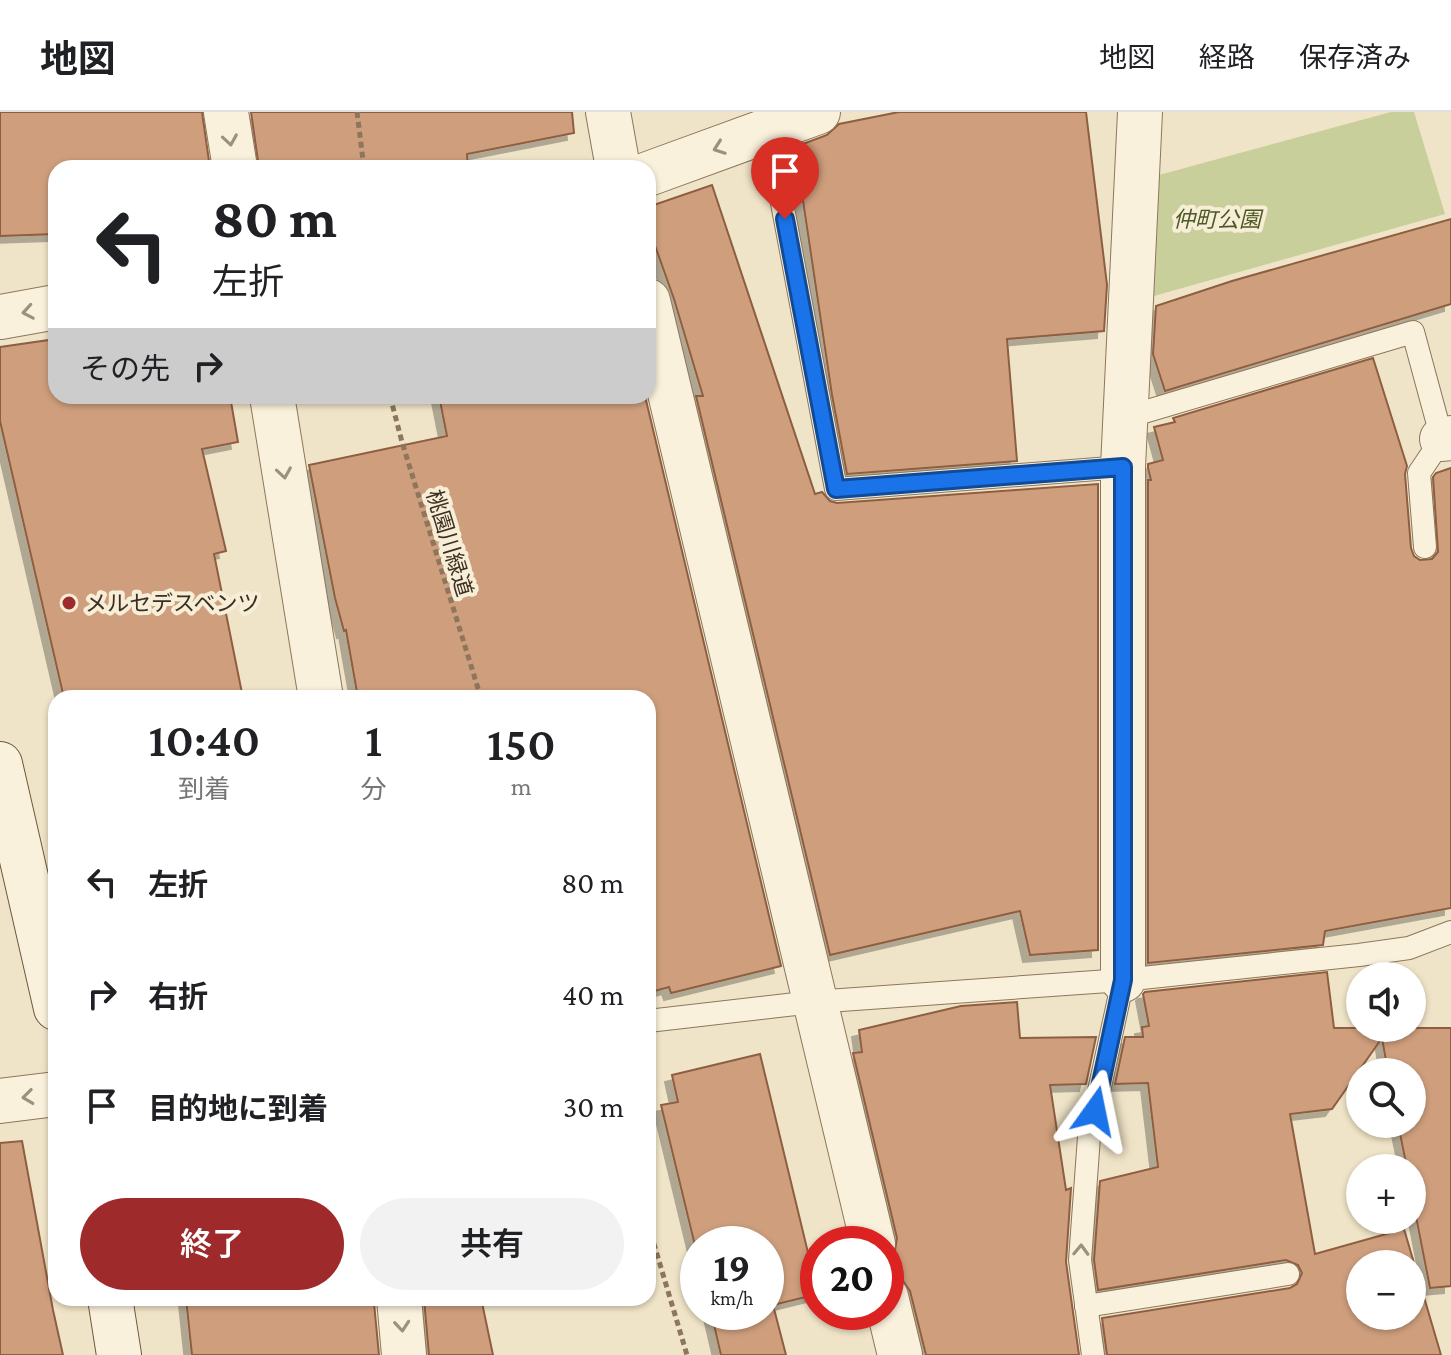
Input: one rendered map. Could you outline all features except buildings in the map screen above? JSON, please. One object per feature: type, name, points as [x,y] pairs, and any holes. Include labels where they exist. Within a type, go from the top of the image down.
[{"type":"street","points":[[226,112],[234,160]]},
{"type":"street","points":[[608,112],[617,160]]},
{"type":"street","points":[[656,171],[818,112]]},
{"type":"street","points":[[1123,980],[1123,467],[1140,112]]},
{"type":"street","points":[[0,317],[48,308]]},
{"type":"street","points":[[656,335],[869,1226]]},
{"type":"street","points":[[273,404],[320,690]]},
{"type":"street","points":[[0,764],[48,973]]},
{"type":"street","points":[[0,1101],[48,1095]]},
{"type":"street","points":[[111,1306],[119,1355]]},
{"type":"street","points":[[400,1306],[404,1355]]},
{"type":"street","points":[[894,1330],[900,1355]]},
{"type":"lane","points":[[768,129],[836,489],[1123,467]]},
{"type":"lane","points":[[1127,417],[1413,332],[1447,438],[1419,473],[1425,547]]},
{"type":"lane","points":[[656,1020],[813,1002],[1123,980],[1409,948],[1451,932]]},
{"type":"lane","points":[[1093,1355],[1080,1260],[1089,1137],[1123,980]]},
{"type":"lane","points":[[1086,1306],[1288,1274]]},
{"type":"path","points":[[357,112],[363,160]]},
{"type":"path","name":"桃園川緑道","points":[[392,404],[479,690]]},
{"type":"path","points":[[656,1251],[687,1355]]},
{"type":"green space","name":"仲町公園","points":[[1391,112],[1414,112],[1445,214],[1147,298],[1148,178]]},
{"type":"place","name":"メルセデスベンツ","points":[[69,603]]},
{"type":"route","points":[[785,219],[836,489],[1123,467],[1123,980],[1095,1111]]}]
